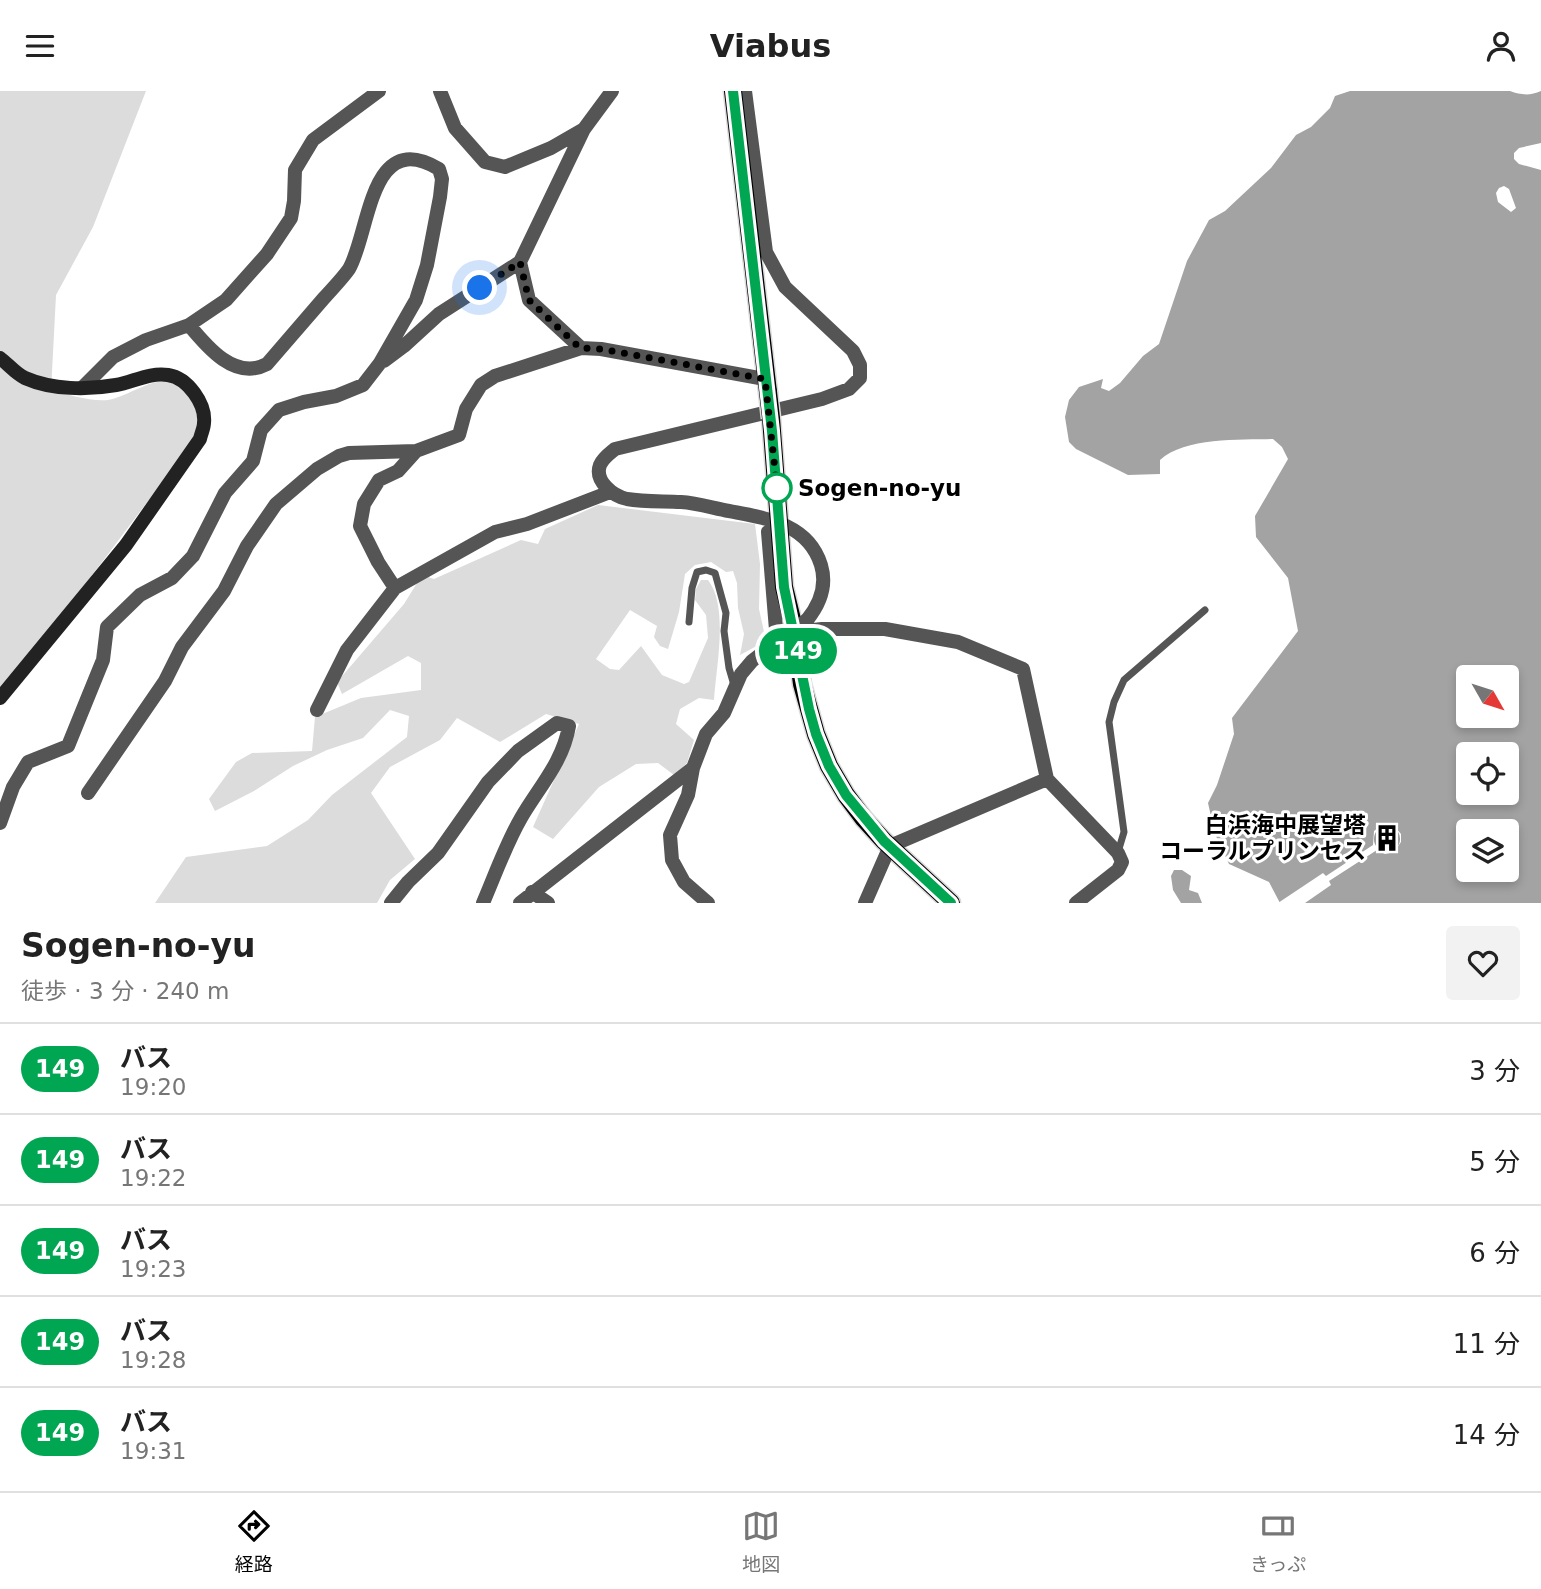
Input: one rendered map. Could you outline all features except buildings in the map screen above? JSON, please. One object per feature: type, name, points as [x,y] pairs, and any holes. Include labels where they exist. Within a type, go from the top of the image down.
[{"type":"main road","points":[[733,91],[771,418],[784,587],[801,626],[802,684],[816,734],[829,766],[852,803],[890,846],[951,903]]},
{"type":"street","points":[[82,388],[113,357],[146,340],[189,325],[226,300],[282,234],[291,218],[295,170],[313,139],[379,91]]},
{"type":"street","points":[[440,91],[456,128],[485,162],[505,167],[551,148],[584,129]]},
{"type":"street","points":[[380,363],[404,347],[439,314],[520,262],[584,129],[611,91]]},
{"type":"street","points":[[708,903],[684,881],[672,860],[670,835],[688,795],[693,768],[706,734],[724,713],[741,674],[752,661],[801,626],[817,608],[821,595],[822,568],[812,547],[779,523],[685,503],[626,499],[610,492],[600,477],[599,467],[615,449],[822,399],[849,389],[860,378],[860,365],[853,351],[785,287],[766,252],[745,91]]},
{"type":"street","points":[[0,823],[13,787],[28,762],[68,746],[103,660],[107,627],[140,595],[172,577],[192,556],[225,493],[253,461],[261,430],[271,417],[279,410],[304,401],[336,396],[363,385],[380,363],[416,300],[427,265],[437,222],[442,179],[439,169],[421,160],[401,161],[384,172],[373,194],[349,268],[267,364],[258,369],[226,362],[209,349],[189,325]]},
{"type":"street","points":[[520,262],[529,300],[580,348]]},
{"type":"street","points":[[88,793],[165,681],[182,647],[224,591],[247,546],[276,504],[317,469],[349,453],[416,450],[458,435],[466,408],[481,385],[495,376],[580,348],[601,349],[767,385]]},
{"type":"street","points":[[0,358],[24,378],[58,386],[82,388],[118,385],[156,375],[174,376],[186,385],[201,403],[204,423],[200,439],[126,544],[0,698]]},
{"type":"street","points":[[395,588],[360,526],[364,504],[379,480],[398,471],[416,450]]},
{"type":"street","points":[[317,710],[347,650],[395,588],[495,532],[527,524],[610,492]]},
{"type":"street","points":[[777,642],[768,532],[779,523]]},
{"type":"street","points":[[801,626],[822,629],[885,629],[958,642],[1023,669],[1046,779],[1118,853],[1122,862],[1118,870],[1076,903]]},
{"type":"street","points":[[391,903],[438,853],[488,782],[518,751],[557,723],[569,726],[567,740],[551,774],[521,818],[483,903]]},
{"type":"street","points":[[520,903],[693,768]]},
{"type":"street","points":[[866,903],[890,846],[1046,779]]},
{"type":"street","points":[[532,892],[548,903]]},
{"type":"lane","points":[[688,622],[697,572],[706,570],[715,573],[726,613],[724,631],[729,668],[735,688]]},
{"type":"lane","points":[[1118,853],[1124,832],[1109,722],[1114,702],[1125,680],[1205,610]]},
{"type":"shaded area","points":[[0,91],[146,91],[93,227],[56,295],[51,391],[87,399],[108,400],[155,382],[174,383],[183,388],[191,398],[197,424],[195,437],[181,460],[0,689]]},
{"type":"shaded area","points":[[1350,91],[1510,91],[1533,94],[1541,91],[1541,143],[1519,148],[1514,153],[1514,159],[1519,164],[1541,170],[1541,903],[1280,903],[1269,882],[1229,864],[1215,834],[1208,803],[1234,734],[1232,718],[1298,631],[1288,578],[1256,537],[1255,516],[1288,459],[1282,447],[1273,439],[1214,441],[1184,447],[1171,453],[1160,460],[1160,474],[1128,475],[1076,449],[1069,442],[1065,417],[1069,400],[1079,387],[1103,379],[1101,388],[1109,391],[1120,383],[1143,356],[1159,344],[1187,261],[1209,220],[1225,211],[1271,168],[1296,135],[1311,127],[1330,108],[1335,96]],"holes":[[[1504,186],[1509,189],[1516,208],[1511,212],[1498,202],[1496,193]]]},
{"type":"shaded area","points":[[598,505],[755,524],[760,564],[759,609],[766,641],[740,655],[744,634],[738,608],[737,583],[733,571],[726,572],[711,562],[695,565],[685,574],[679,612],[668,649],[660,646],[654,637],[657,626],[630,610],[596,659],[610,669],[619,670],[641,646],[662,675],[684,684],[689,682],[708,638],[706,615],[695,600],[696,589],[701,580],[708,580],[718,605],[720,621],[714,700],[699,698],[680,709],[676,724],[694,740],[687,763],[674,775],[658,763],[636,764],[599,787],[553,839],[533,827],[579,724],[546,714],[500,742],[457,718],[440,740],[390,767],[371,793],[415,859],[390,880],[377,903],[155,903],[186,857],[267,846],[308,820],[332,795],[407,737],[409,716],[390,710],[363,738],[327,750],[293,766],[254,791],[215,811],[209,799],[236,762],[252,753],[312,751],[315,717],[361,698],[421,690],[421,663],[408,656],[342,694],[337,682],[404,604],[422,575],[434,579],[521,540],[538,544],[545,529]]},
{"type":"shaded area","points":[[1174,870],[1182,870],[1191,876],[1189,890],[1198,893],[1202,903],[1181,903],[1173,890],[1171,876]]},
{"type":"pier","points":[[1382,825],[1395,827],[1401,834],[1401,842],[1394,852],[1385,854],[1377,850],[1329,881],[1331,885],[1305,903],[1278,903],[1323,873],[1326,876],[1373,845],[1374,831]]},
{"type":"bus line","name":"149","points":[[733,91],[768,392],[784,587],[795,632],[802,684],[816,734],[829,766],[846,795],[884,841],[951,903]]},
{"type":"place","name":"Sogen-no-yu","points":[[777,488]]},
{"type":"place","name":"白浜海中展望塔 コーラルプリンセス","points":[[1387,838]]},
{"type":"route","points":[[480,288],[520,262],[529,300],[580,348],[601,349],[765,379],[777,488]]}]
